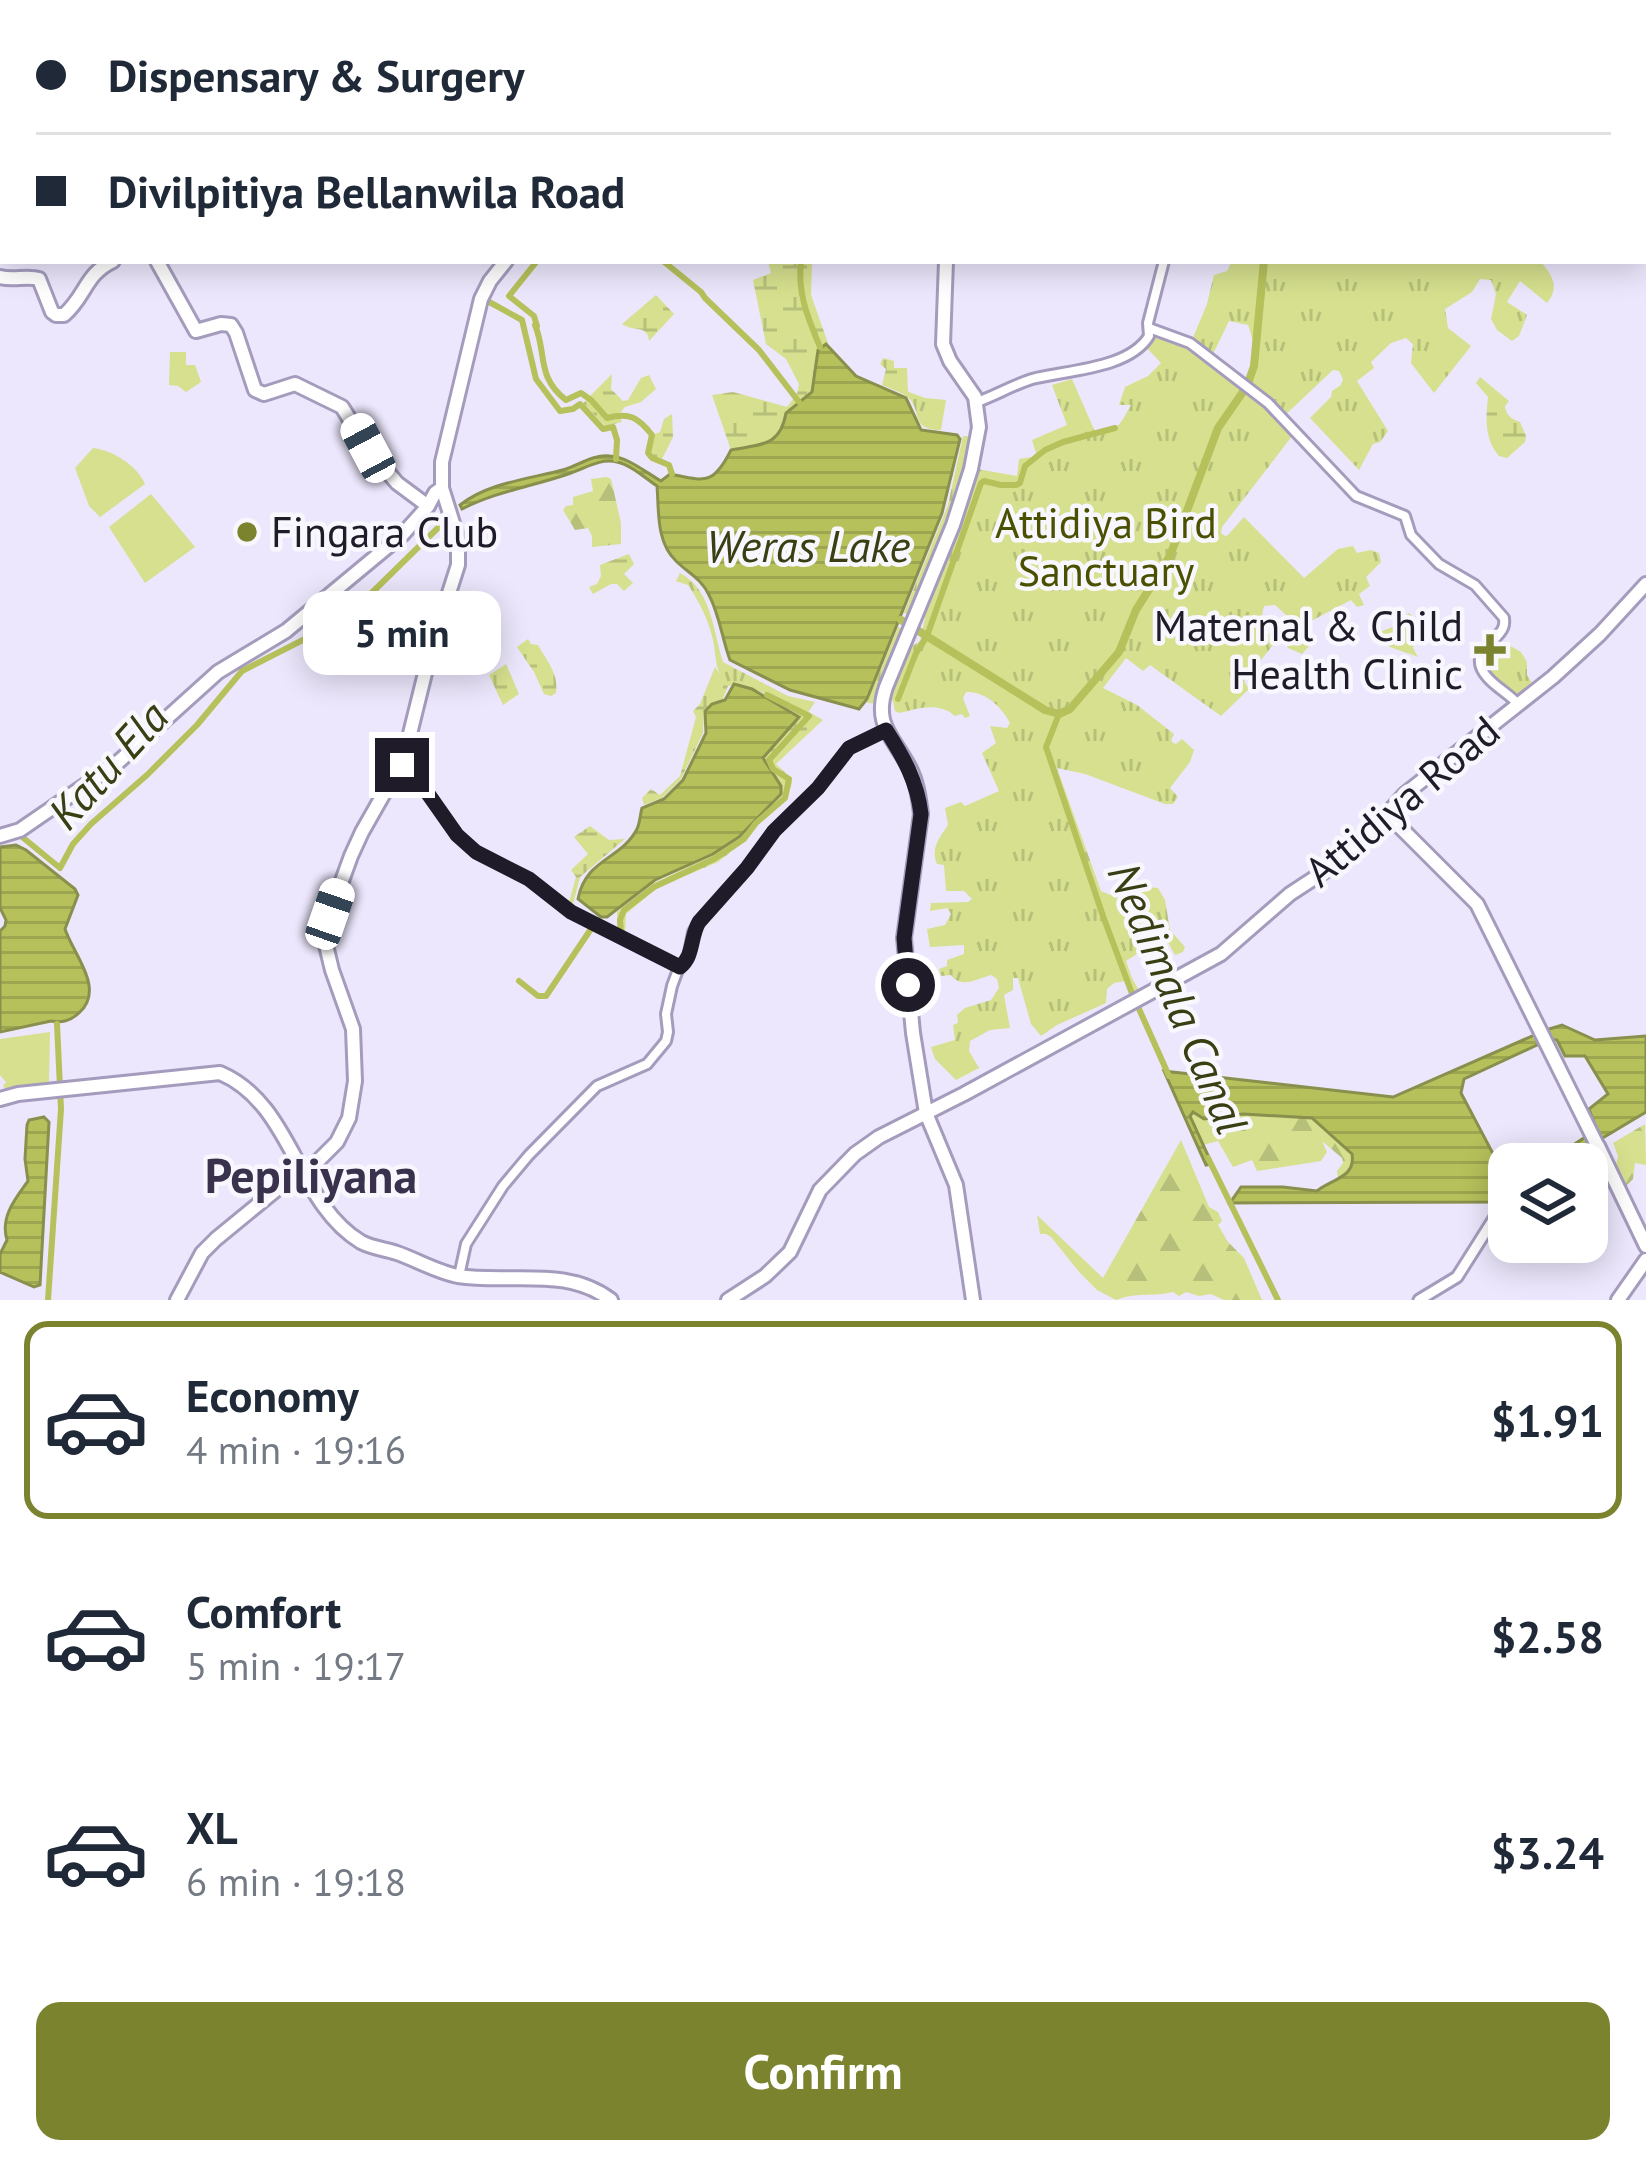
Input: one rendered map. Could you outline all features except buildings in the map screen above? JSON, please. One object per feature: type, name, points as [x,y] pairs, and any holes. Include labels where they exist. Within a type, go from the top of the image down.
[{"type":"main road","points":[[0,277],[39,279],[52,312],[64,315],[95,271],[108,264]]},
{"type":"main road","points":[[160,264],[196,331],[231,325],[255,390],[264,394],[296,384],[342,407],[397,483],[440,492]]},
{"type":"main road","points":[[404,766],[430,649],[458,565],[458,539],[440,492],[442,462],[484,296],[508,264]]},
{"type":"main road","points":[[946,264],[944,344],[977,402],[979,428],[971,469],[945,546],[881,706],[882,722],[911,770],[919,796],[921,814],[904,938],[913,1033],[926,1113],[956,1186],[973,1300]]},
{"type":"main road","points":[[177,1300],[202,1253],[238,1220],[340,1146],[347,1133],[358,1098],[361,1045],[330,942],[353,857],[404,766],[464,559],[461,532],[440,492]]},
{"type":"main road","points":[[0,836],[20,830],[116,764],[224,668],[286,632],[403,534],[440,492]]},
{"type":"main road","name":"Attidiya Road","points":[[926,1113],[1221,954],[1290,894],[1351,854],[1415,784],[1564,668],[1646,584]]},
{"type":"main road","points":[[1387,813],[1477,904],[1646,1246]]},
{"type":"main road","points":[[0,1100],[18,1094],[220,1073],[249,1091],[280,1129],[328,1211],[358,1240],[459,1276],[555,1279],[586,1285],[611,1300]]},
{"type":"main road","points":[[728,1300],[765,1276],[790,1252],[820,1190],[836,1171],[879,1137],[926,1113]]},
{"type":"main road","points":[[1592,1143],[1595,1140]]},
{"type":"main road","points":[[297,1157],[320,1162]]},
{"type":"main road","points":[[289,1184],[297,1157]]},
{"type":"main road","points":[[315,1192],[320,1162]]},
{"type":"main road","points":[[289,1184],[315,1192]]},
{"type":"main road","points":[[1419,1300],[1457,1277],[1488,1228]]},
{"type":"main road","points":[[1618,1300],[1646,1260]]},
{"type":"street","points":[[977,402],[1030,380],[1091,368],[1144,345],[1164,264]]},
{"type":"street","points":[[1149,328],[1190,343],[1224,368],[1283,416],[1351,492],[1405,516],[1411,535],[1438,564],[1474,585],[1504,618],[1503,629],[1483,649],[1481,667],[1518,705]]},
{"type":"street","points":[[459,1276],[466,1244],[529,1155],[597,1086],[647,1064],[666,1041],[666,1014],[699,922],[842,756],[886,730]]},
{"type":"street","points":[[404,766],[457,835],[476,852],[529,879],[571,912],[680,967]]},
{"type":"green space","points":[[769,264],[812,264],[811,295],[828,343],[818,350],[813,388],[786,413],[774,438],[731,450],[712,395],[733,392],[787,407],[797,394],[799,384],[786,359],[766,344],[753,280],[771,273]]},
{"type":"green space","name":"Attidiya Bird Sanctuary","points":[[1230,264],[1542,264],[1554,286],[1547,303],[1520,281],[1507,302],[1527,315],[1512,341],[1491,319],[1496,294],[1491,280],[1480,279],[1472,292],[1445,309],[1448,328],[1471,346],[1434,393],[1411,363],[1413,344],[1406,338],[1391,343],[1371,362],[1374,368],[1357,381],[1388,431],[1373,444],[1359,470],[1310,418],[1341,385],[1339,371],[1333,370],[1284,416],[1296,431],[1221,533],[1228,535],[1244,517],[1304,578],[1338,549],[1353,546],[1357,553],[1379,553],[1381,562],[1366,577],[1370,586],[1359,594],[1364,605],[1357,607],[1351,600],[1313,620],[1308,626],[1311,644],[1302,654],[1288,648],[1285,640],[1295,623],[1275,605],[1264,606],[1259,629],[1265,637],[1274,629],[1281,635],[1244,681],[1249,689],[1221,716],[1150,665],[1143,671],[1126,658],[1103,688],[1137,705],[1174,734],[1173,743],[1182,739],[1194,750],[1170,788],[1178,797],[1173,804],[1165,804],[1057,768],[1101,891],[1118,898],[1158,888],[1170,930],[1185,947],[1183,952],[1175,955],[1161,930],[1140,937],[1145,949],[1126,961],[1142,996],[1133,1001],[1125,981],[1114,983],[1107,989],[1106,1003],[1041,1036],[1031,1024],[1018,978],[1013,978],[1013,990],[1004,995],[1010,1028],[990,1030],[970,1041],[969,1051],[979,1068],[956,1080],[935,1059],[931,1047],[955,1040],[957,1015],[991,1000],[999,988],[991,975],[964,982],[941,976],[939,969],[947,966],[947,960],[964,954],[964,945],[930,947],[927,929],[945,925],[951,914],[947,908],[930,911],[931,903],[972,899],[964,891],[946,891],[944,865],[937,864],[935,848],[948,825],[945,808],[961,802],[965,806],[999,791],[982,753],[996,743],[990,726],[1007,728],[1010,723],[992,701],[973,692],[966,692],[963,698],[970,716],[965,718],[936,708],[900,713],[885,693],[881,704],[867,703],[898,627],[909,632],[905,642],[911,647],[920,641],[925,618],[904,613],[948,505],[963,436],[978,436],[971,468],[1017,476],[1019,459],[1036,453],[1032,440],[1067,425],[1052,385],[1072,379],[1096,434],[1114,429],[1131,405],[1119,405],[1125,387],[1148,376],[1161,363],[1144,345],[1150,331],[1172,334],[1247,385],[1254,355],[1248,325],[1229,321],[1213,354],[1192,340],[1214,275],[1227,271]]},
{"type":"green space","points":[[656,295],[674,314],[649,341],[643,330],[622,324]]},
{"type":"green space","points":[[170,352],[186,352],[186,365],[195,365],[201,382],[186,392],[169,385]]},
{"type":"green space","points":[[883,358],[894,361],[894,368],[907,368],[908,392],[882,385]]},
{"type":"green space","points":[[612,374],[611,389],[623,401],[649,375],[656,389],[641,402],[625,407],[619,414],[622,422],[605,426],[583,403]]},
{"type":"green space","points":[[1480,377],[1509,401],[1506,412],[1520,422],[1526,436],[1507,458],[1499,456],[1488,435],[1488,397],[1476,383]]},
{"type":"green space","points":[[901,389],[946,400],[941,430],[923,426]]},
{"type":"green space","points":[[672,414],[673,437],[661,461],[652,458],[648,453],[652,435],[660,432],[664,419]]},
{"type":"green space","points":[[93,448],[124,460],[145,484],[100,517],[89,506],[75,468]]},
{"type":"green space","points":[[591,479],[611,479],[621,523],[621,544],[592,547],[588,528],[575,530],[563,510],[573,505],[573,497],[593,491]]},
{"type":"green space","points":[[151,494],[195,547],[145,583],[109,527]]},
{"type":"green space","points":[[629,554],[634,564],[624,574],[633,583],[624,591],[611,584],[593,594],[589,587],[601,576],[600,565]]},
{"type":"green space","points":[[680,573],[705,600],[723,662],[788,696],[815,702],[805,717],[756,690],[728,686],[718,670],[700,604],[688,585],[676,581]]},
{"type":"green space","points":[[1409,613],[1427,634],[1415,636],[1413,648],[1418,657],[1380,640],[1382,631]]},
{"type":"green space","points":[[528,639],[538,645],[554,674],[556,693],[551,696],[544,694],[517,647]]},
{"type":"green space","points":[[1505,643],[1521,652],[1537,691],[1518,705],[1481,667]]},
{"type":"green space","points":[[506,664],[519,694],[503,705],[489,675]]},
{"type":"green space","points":[[715,667],[728,686],[722,701],[704,709],[703,733],[681,779],[662,798],[644,805],[642,798],[651,789],[660,795],[680,776],[696,717],[693,711]]},
{"type":"green space","points":[[809,712],[823,720],[776,764],[792,783],[787,800],[718,862],[657,888],[626,914],[625,936],[618,936],[617,912],[652,884],[713,855],[744,834],[780,797],[782,785],[765,757]]},
{"type":"green space","points":[[590,826],[609,840],[625,839],[580,877],[573,904],[569,902],[576,877],[571,870],[588,854],[574,837]]},
{"type":"green space","points":[[50,1032],[49,1083],[8,1092],[0,1075],[0,1039]]},
{"type":"green space","points":[[1193,1111],[1204,1119],[1243,1114],[1312,1118],[1352,1154],[1354,1163],[1347,1175],[1338,1178],[1342,1158],[1322,1141],[1327,1152],[1321,1161],[1257,1171],[1252,1160],[1233,1167],[1218,1141],[1203,1145],[1190,1116]]},
{"type":"green space","points":[[1645,1124],[1646,1165],[1635,1163],[1633,1179],[1625,1187],[1615,1169],[1618,1156],[1613,1143]]},
{"type":"green space","points":[[1181,1140],[1209,1207],[1222,1221],[1218,1225],[1244,1258],[1262,1300],[1173,1292],[1116,1300],[1097,1290],[1051,1237],[1040,1234],[1037,1215],[1103,1278]]},
{"type":"water","name":"Weras Lake","points":[[826,344],[856,376],[906,398],[921,430],[960,439],[942,513],[859,709],[790,690],[730,660],[706,589],[665,545],[657,486],[627,466],[599,462],[462,509],[460,505],[497,486],[604,456],[623,459],[661,481],[670,474],[707,478],[719,470],[731,450],[774,438],[786,413],[812,392],[818,350]]},
{"type":"water","points":[[734,684],[752,689],[799,717],[763,758],[781,794],[739,837],[655,880],[601,917],[578,899],[582,885],[630,839],[642,808],[664,799],[683,780],[706,733],[705,711],[725,700]]},
{"type":"water","points":[[16,845],[78,895],[65,929],[85,971],[89,993],[86,1004],[69,1020],[0,1032],[0,931],[6,920],[0,908],[0,847]]},
{"type":"water","points":[[1562,1025],[1595,1040],[1646,1036],[1646,1112],[1601,1139],[1576,1143],[1598,1133],[1589,1109],[1608,1094],[1585,1056],[1565,1056],[1557,1040],[1550,1039],[1464,1079],[1461,1093],[1488,1144],[1488,1202],[1230,1203],[1241,1187],[1317,1191],[1346,1173],[1352,1154],[1312,1118],[1243,1114],[1204,1119],[1193,1112],[1190,1116],[1212,1164],[1206,1165],[1164,1071],[1393,1097]]},
{"type":"water","points":[[44,1117],[49,1122],[40,1285],[34,1287],[0,1272],[0,1254],[7,1240],[7,1216],[28,1181],[27,1125],[29,1120]]},
{"type":"waterway","points":[[535,264],[509,296],[534,316],[537,326]]},
{"type":"waterway","points":[[667,264],[759,350],[799,402]]},
{"type":"waterway","points":[[801,264],[802,295],[820,347]]},
{"type":"waterway","points":[[901,620],[1045,710],[1059,714],[1070,709],[1119,652],[1136,610],[1170,556],[1218,428],[1247,386],[1254,366],[1264,264]]},
{"type":"waterway","points":[[482,298],[522,320],[536,379],[560,411],[580,404],[603,429],[613,427],[616,459]]},
{"type":"waterway","points":[[535,325],[546,374],[557,391],[566,400],[581,393],[607,418],[637,420],[652,435],[648,453],[669,465],[672,474]]},
{"type":"waterway","points":[[898,699],[927,636],[981,483],[1016,485],[1025,466],[1045,450],[1115,428]]},
{"type":"waterway","name":"Katu Ela","points":[[21,836],[60,868],[91,824],[197,725],[242,671],[346,618],[445,521]]},
{"type":"waterway","points":[[621,934],[624,910],[654,887],[744,839],[785,798],[789,779],[773,769],[769,760],[809,716],[767,695]]},
{"type":"waterway","name":"Nedimala Canal","points":[[1059,714],[1046,747],[1131,991],[1169,1076]]},
{"type":"waterway","points":[[519,981],[538,996],[546,996],[597,920]]},
{"type":"waterway","points":[[48,1300],[61,1109],[57,1024]]},
{"type":"waterway","name":"Nedimala Canal","points":[[1208,1158],[1278,1300]]},
{"type":"place","name":"Fingara Club","points":[[247,532]]},
{"type":"place","name":"Maternal & Child Health Clinic","points":[[1490,650]]},
{"type":"district","name":"Pepiliyana","points":[[311,1176]]},
{"type":"route","points":[[402,765],[417,778],[457,835],[486,860],[508,867],[571,912],[680,967],[688,958],[699,922],[774,831],[818,788],[849,748],[886,730],[911,770],[921,814],[904,938],[908,985]]}]
